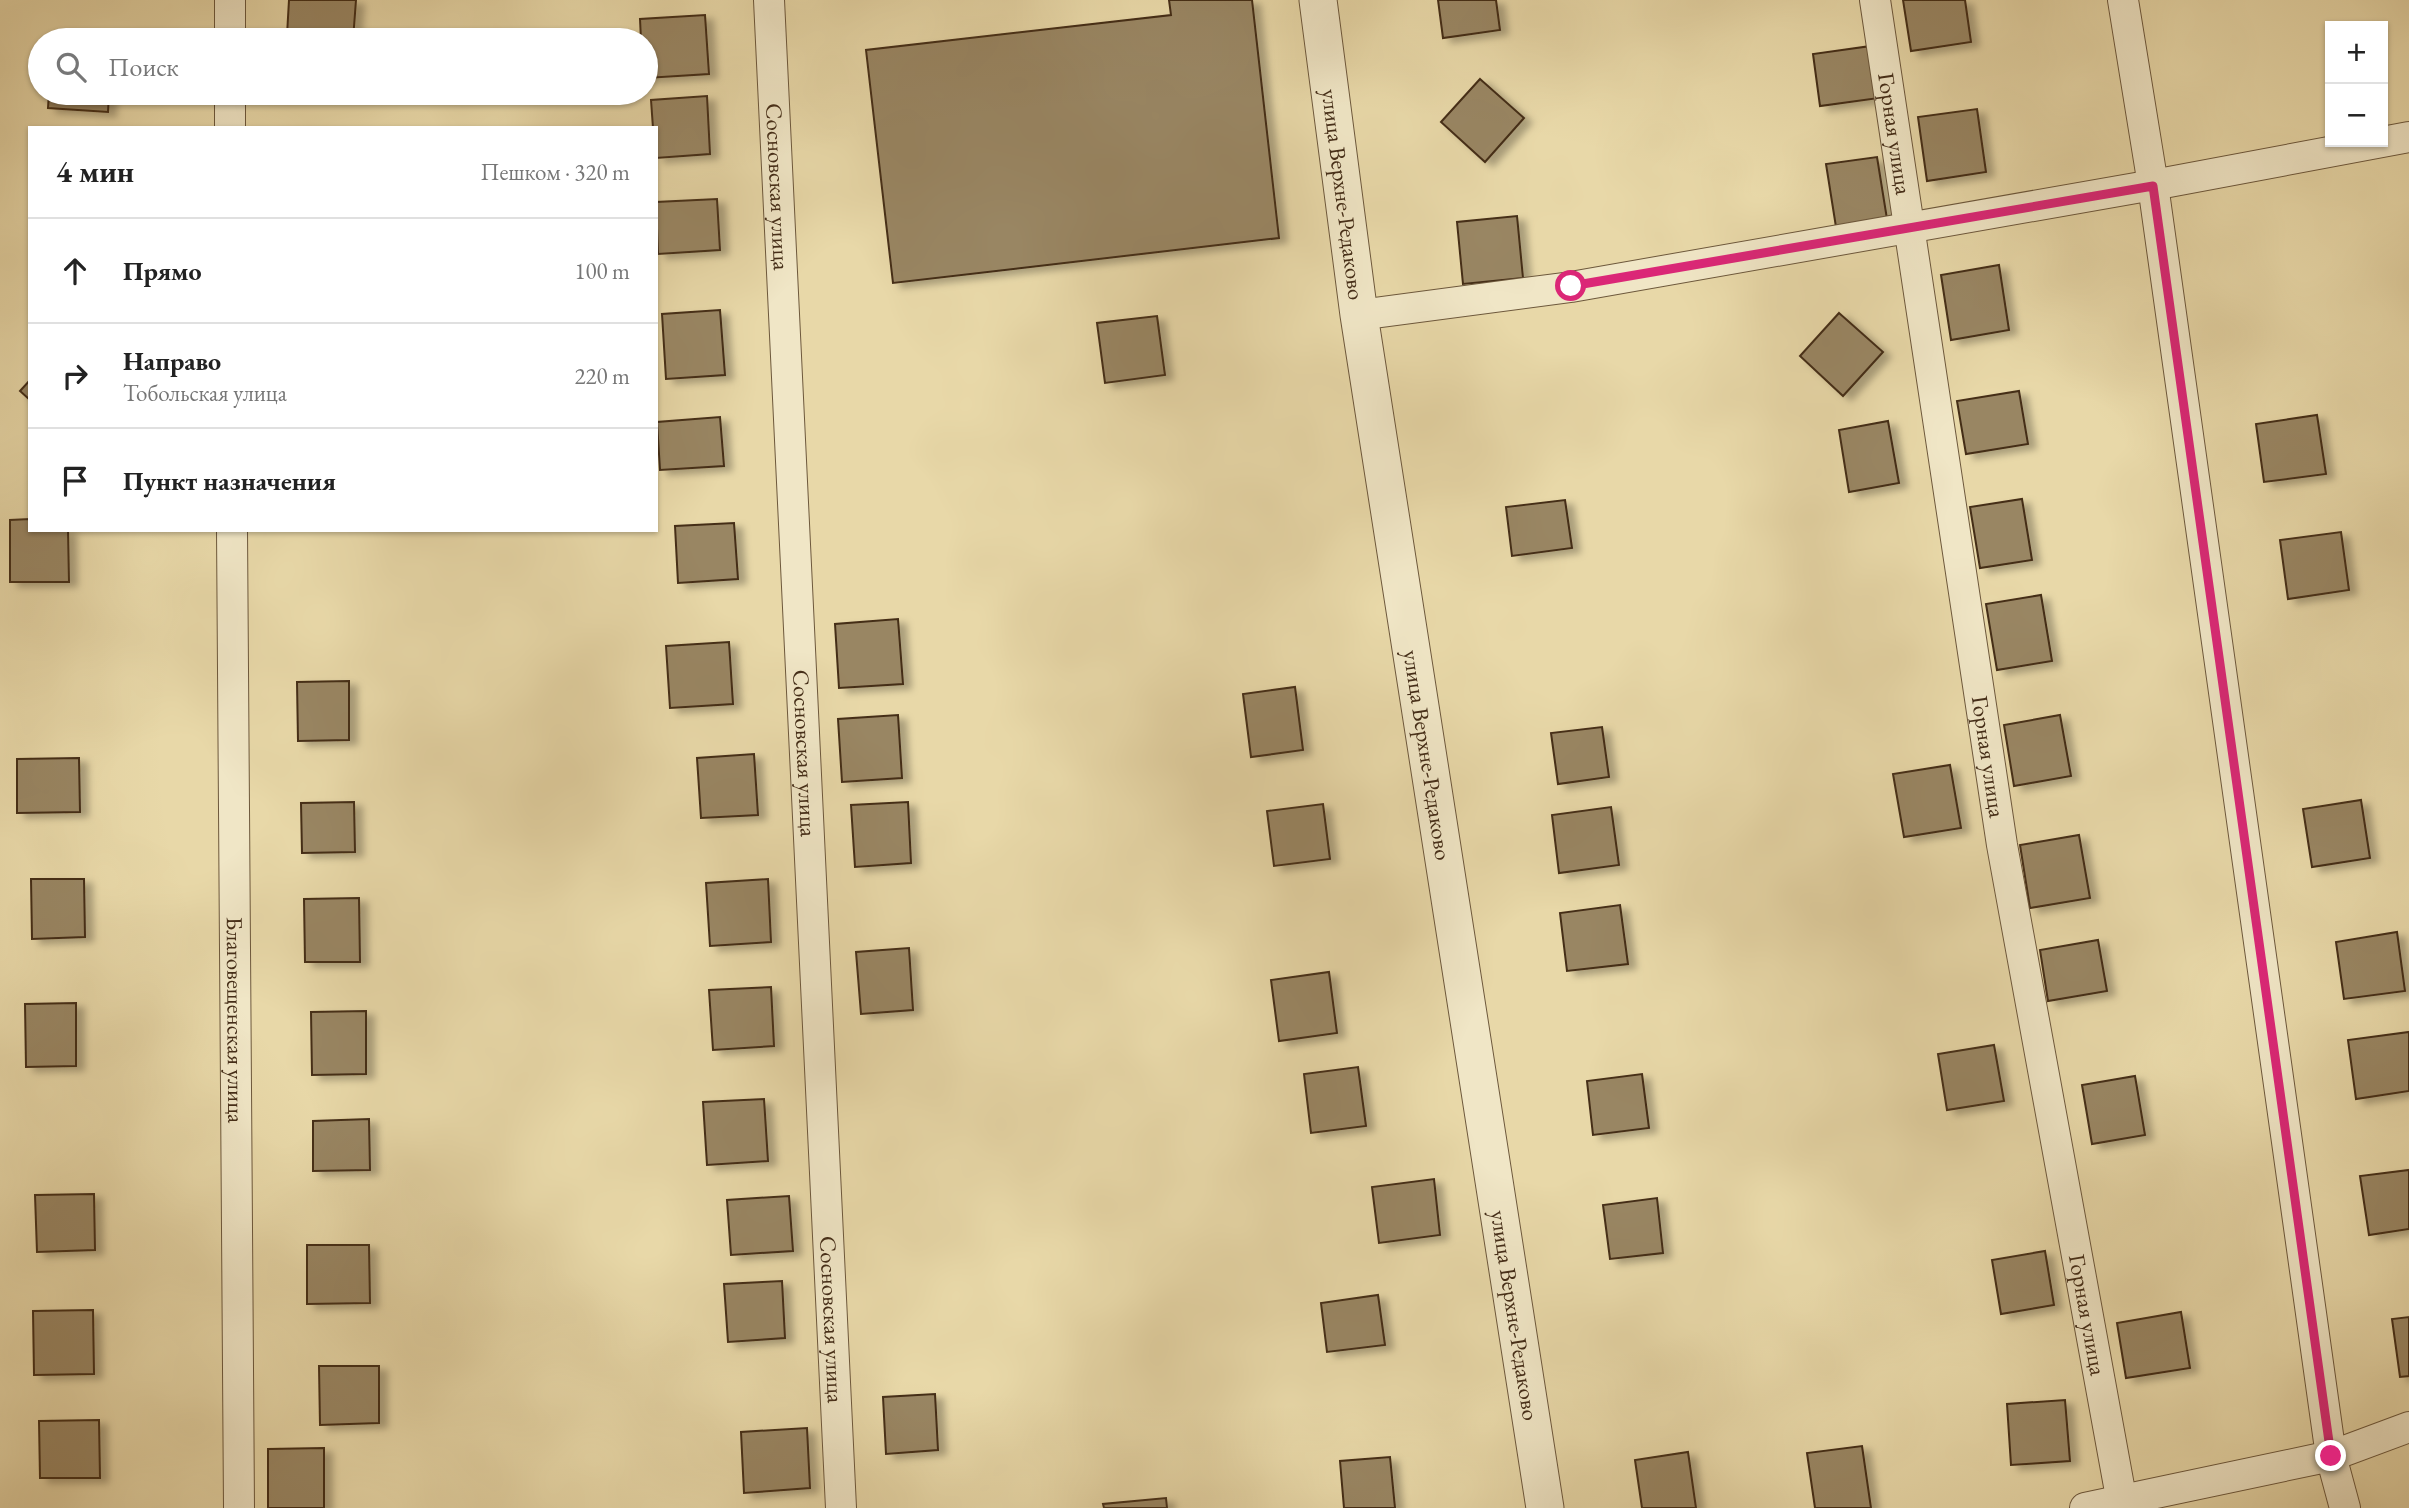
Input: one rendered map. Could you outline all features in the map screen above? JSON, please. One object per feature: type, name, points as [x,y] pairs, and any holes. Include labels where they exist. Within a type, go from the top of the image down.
[{"type":"street","points":[[230,0],[230,28]]},
{"type":"street","name":"Сосновская улица","points":[[769,0],[841,1508]]},
{"type":"street","name":"улица Верхне-Редаково","points":[[1318,0],[1359,315],[1545,1508]]},
{"type":"street","name":"Горная улица","points":[[1875,0],[2002,845],[2123,1504]]},
{"type":"street","points":[[2123,0],[2153,186],[2331,1456],[2345,1508]]},
{"type":"street","points":[[230,105],[230,126]]},
{"type":"street","points":[[1359,315],[1571,286],[2153,186],[2409,137]]},
{"type":"street","name":"Благовещенская улица","points":[[232,532],[239,1508]]},
{"type":"street","points":[[2085,1508],[2123,1504],[2331,1456],[2409,1427]]},
{"type":"building","points":[[289,0],[356,0],[354,28],[287,28]]},
{"type":"building","points":[[1169,0],[1252,0],[1279,238],[893,283],[866,50],[1171,15]]},
{"type":"building","points":[[1438,0],[1496,0],[1500,30],[1443,38]]},
{"type":"building","points":[[1903,0],[1965,0],[1971,42],[1911,51]]},
{"type":"building","points":[[705,15],[709,74],[658,77],[658,28],[640,28],[640,19]]},
{"type":"building","points":[[1871,46],[1879,98],[1820,106],[1813,54]]},
{"type":"building","points":[[1480,79],[1524,118],[1485,162],[1441,122]]},
{"type":"building","points":[[707,96],[710,154],[658,158],[658,126],[653,126],[651,105],[658,105],[658,100]]},
{"type":"building","points":[[48,105],[108,105],[108,112],[48,108]]},
{"type":"building","points":[[1977,109],[1986,172],[1927,181],[1918,117]]},
{"type":"building","points":[[1877,157],[1887,219],[1836,227],[1826,164]]},
{"type":"building","points":[[717,199],[720,250],[658,254],[658,202]]},
{"type":"building","points":[[1517,216],[1523,278],[1463,284],[1457,222]]},
{"type":"building","points":[[1999,265],[2009,330],[1951,340],[1941,275]]},
{"type":"building","points":[[720,310],[725,375],[666,379],[662,314]]},
{"type":"building","points":[[1839,313],[1883,352],[1843,396],[1800,356]]},
{"type":"building","points":[[1157,316],[1165,375],[1105,383],[1097,323]]},
{"type":"building","points":[[28,382],[28,398],[20,391]]},
{"type":"building","points":[[2019,391],[2028,444],[1966,454],[1957,401]]},
{"type":"building","points":[[2317,415],[2326,474],[2264,482],[2256,424]]},
{"type":"building","points":[[720,417],[724,466],[660,470],[658,422]]},
{"type":"building","points":[[1888,421],[1899,483],[1849,492],[1839,430]]},
{"type":"building","points":[[2022,499],[2032,560],[1980,568],[1970,507]]},
{"type":"building","points":[[1565,500],[1572,548],[1512,556],[1506,507]]},
{"type":"building","points":[[28,519],[28,532],[68,532],[69,582],[10,582],[10,520]]},
{"type":"building","points":[[734,523],[738,579],[678,583],[675,526]]},
{"type":"building","points":[[2341,532],[2349,590],[2288,599],[2280,540]]},
{"type":"building","points":[[2041,595],[2052,661],[1997,670],[1986,604]]},
{"type":"building","points":[[898,619],[903,684],[839,688],[835,624]]},
{"type":"building","points":[[729,642],[733,704],[670,708],[666,646]]},
{"type":"building","points":[[349,681],[349,740],[298,741],[297,682]]},
{"type":"building","points":[[1295,687],[1303,750],[1251,757],[1243,694]]},
{"type":"building","points":[[898,715],[902,778],[842,782],[838,719]]},
{"type":"building","points":[[2060,715],[2071,776],[2014,786],[2004,725]]},
{"type":"building","points":[[1602,727],[1609,777],[1558,784],[1551,733]]},
{"type":"building","points":[[754,754],[758,815],[701,818],[697,758]]},
{"type":"building","points":[[79,758],[80,812],[17,813],[17,759]]},
{"type":"building","points":[[1950,765],[1961,828],[1904,837],[1893,774]]},
{"type":"building","points":[[2361,800],[2370,858],[2312,867],[2303,809]]},
{"type":"building","points":[[354,802],[355,852],[302,853],[301,803]]},
{"type":"building","points":[[908,802],[911,863],[855,867],[851,805]]},
{"type":"building","points":[[1323,804],[1330,859],[1274,866],[1267,811]]},
{"type":"building","points":[[1611,807],[1619,865],[1559,873],[1552,815]]},
{"type":"building","points":[[2079,835],[2090,898],[2030,908],[2020,845]]},
{"type":"building","points":[[31,879],[84,879],[85,937],[32,939]]},
{"type":"building","points":[[768,879],[771,942],[710,946],[706,883]]},
{"type":"building","points":[[359,898],[360,962],[305,962],[304,899]]},
{"type":"building","points":[[1620,905],[1628,964],[1567,971],[1560,913]]},
{"type":"building","points":[[2397,932],[2405,991],[2344,999],[2336,942]]},
{"type":"building","points":[[2098,940],[2107,991],[2048,1001],[2040,950]]},
{"type":"building","points":[[909,948],[913,1010],[861,1014],[856,952]]},
{"type":"building","points":[[1329,972],[1337,1033],[1279,1041],[1271,980]]},
{"type":"building","points":[[771,987],[774,1046],[713,1050],[709,990]]},
{"type":"building","points":[[76,1003],[76,1066],[26,1067],[25,1004]]},
{"type":"building","points":[[366,1011],[366,1074],[312,1075],[311,1012]]},
{"type":"building","points":[[2409,1032],[2409,1091],[2356,1099],[2348,1040]]},
{"type":"building","points":[[1994,1045],[2004,1101],[1947,1110],[1938,1054]]},
{"type":"building","points":[[1358,1067],[1366,1126],[1311,1133],[1304,1074]]},
{"type":"building","points":[[1642,1074],[1649,1128],[1593,1135],[1587,1081]]},
{"type":"building","points":[[2135,1076],[2145,1135],[2092,1144],[2082,1085]]},
{"type":"building","points":[[764,1099],[768,1161],[707,1165],[703,1102]]},
{"type":"building","points":[[369,1119],[370,1170],[313,1171],[313,1121]]},
{"type":"building","points":[[2409,1170],[2409,1229],[2369,1235],[2360,1176]]},
{"type":"building","points":[[1434,1179],[1440,1235],[1379,1243],[1372,1187]]},
{"type":"building","points":[[94,1194],[95,1250],[37,1252],[35,1195]]},
{"type":"building","points":[[789,1196],[793,1251],[731,1255],[727,1200]]},
{"type":"building","points":[[1657,1198],[1663,1253],[1610,1259],[1603,1205]]},
{"type":"building","points":[[307,1245],[369,1245],[370,1303],[307,1304]]},
{"type":"building","points":[[2045,1251],[2054,1305],[2001,1314],[1992,1260]]},
{"type":"building","points":[[782,1281],[785,1338],[728,1342],[724,1284]]},
{"type":"building","points":[[1378,1295],[1385,1345],[1327,1352],[1321,1303]]},
{"type":"building","points":[[93,1310],[94,1374],[34,1375],[33,1311]]},
{"type":"building","points":[[2181,1312],[2190,1368],[2126,1378],[2117,1323]]},
{"type":"building","points":[[2409,1317],[2409,1376],[2400,1377],[2392,1319]]},
{"type":"building","points":[[319,1366],[379,1366],[379,1423],[320,1425]]},
{"type":"building","points":[[935,1394],[938,1450],[886,1454],[883,1397]]},
{"type":"building","points":[[2065,1400],[2070,1461],[2011,1465],[2007,1404]]},
{"type":"building","points":[[99,1420],[100,1478],[40,1478],[39,1421]]},
{"type":"building","points":[[807,1428],[810,1488],[744,1493],[741,1432]]},
{"type":"building","points":[[1862,1446],[1871,1508],[1815,1508],[1807,1453]]},
{"type":"building","points":[[324,1448],[324,1508],[268,1508],[268,1449]]},
{"type":"building","points":[[1688,1452],[1696,1508],[1642,1508],[1635,1460]]},
{"type":"building","points":[[1390,1457],[1395,1508],[1344,1508],[1340,1461]]},
{"type":"building","points":[[1166,1498],[1167,1508],[1104,1508],[1103,1504]]},
{"type":"route","points":[[1571,286],[2153,186],[2331,1456]]}]
